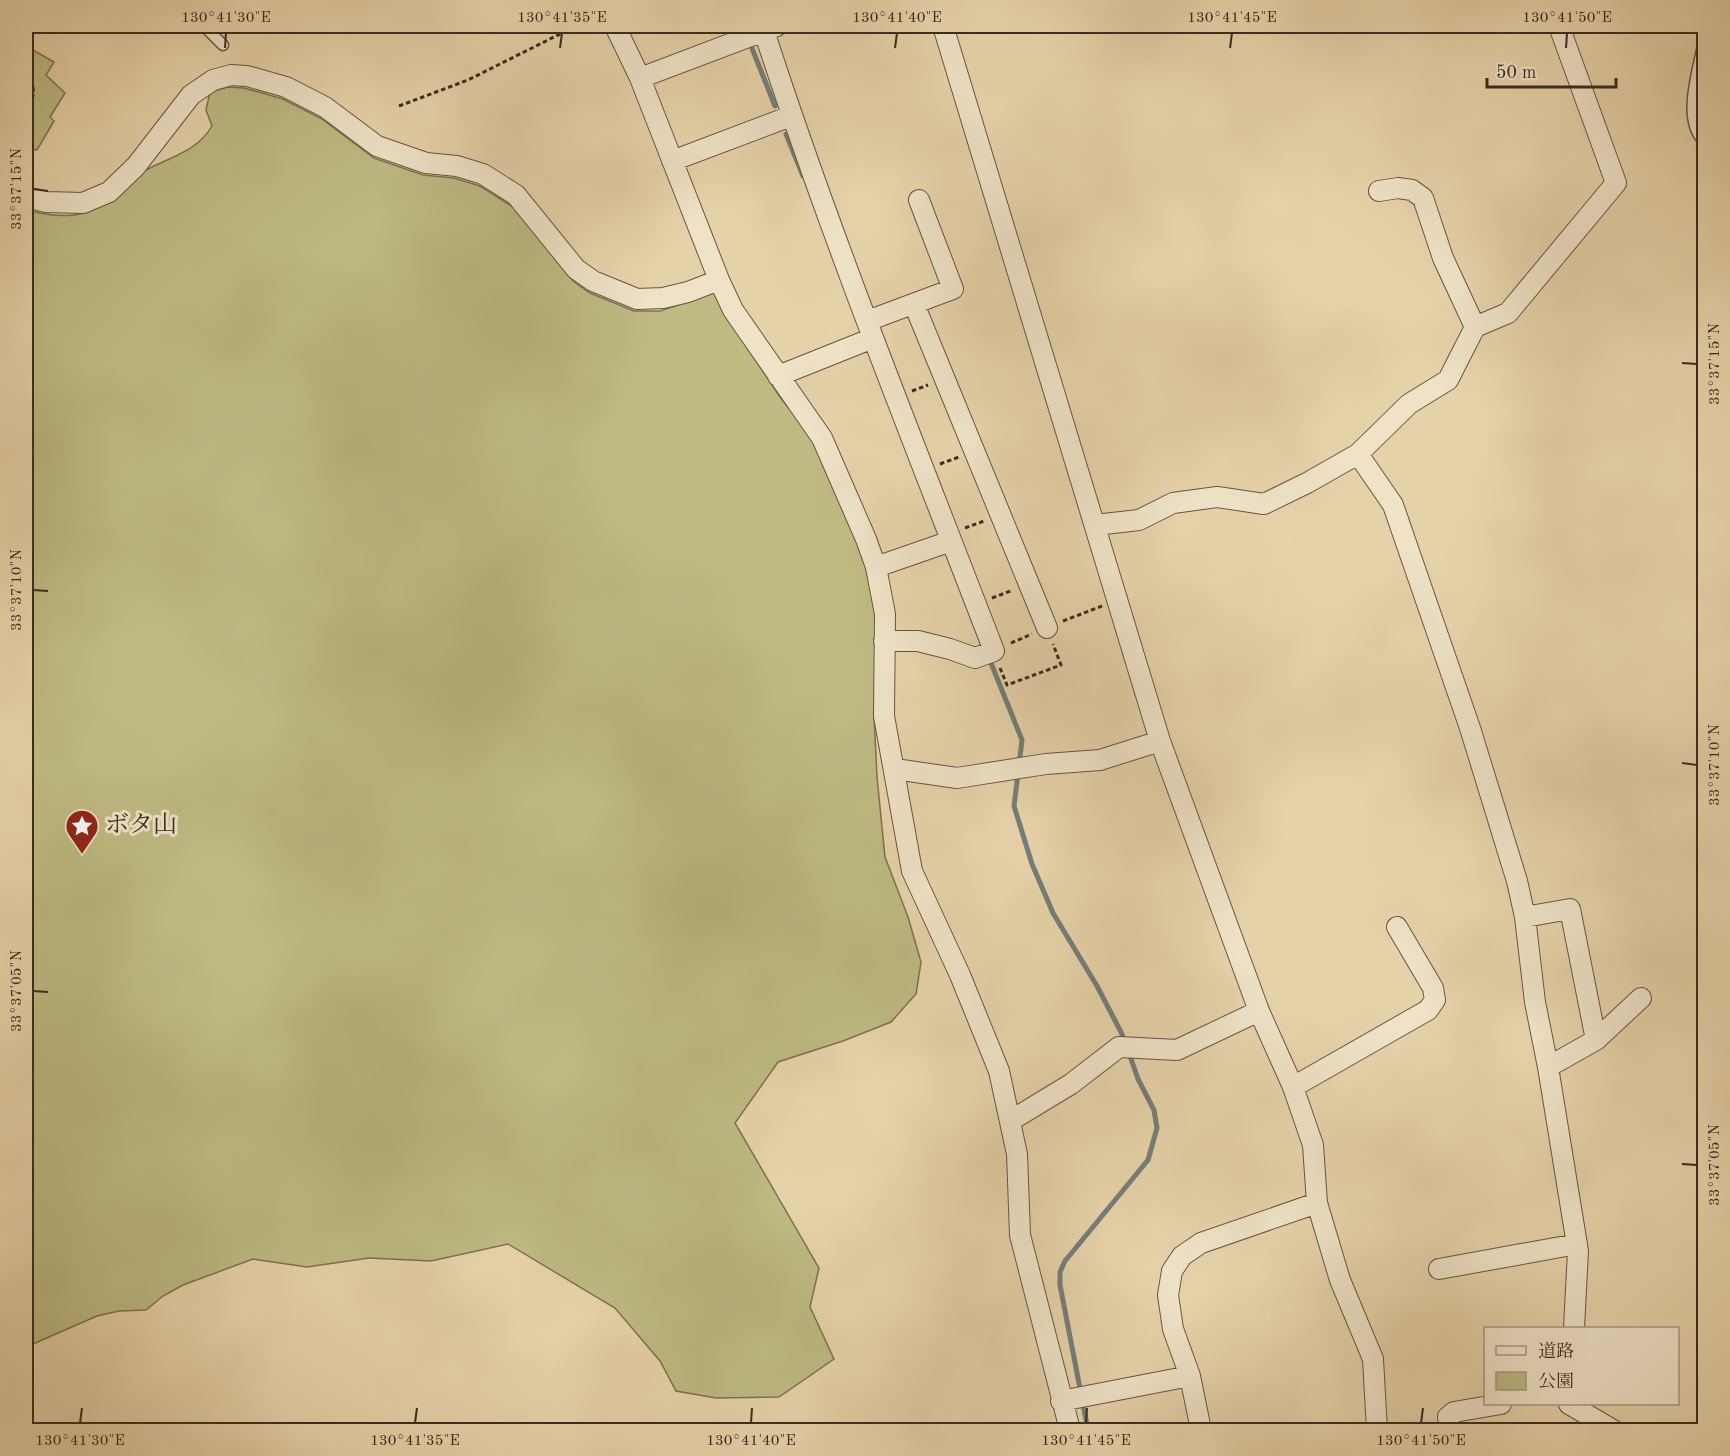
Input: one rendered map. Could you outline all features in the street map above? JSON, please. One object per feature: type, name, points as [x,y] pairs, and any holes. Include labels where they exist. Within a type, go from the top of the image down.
[{"type":"street","points":[[615,26],[640,78],[719,280],[733,310],[822,438],[866,538],[876,567],[885,614],[884,716],[912,871],[960,975],[999,1071],[1017,1154],[1020,1236],[1075,1398],[1070,1431]]},
{"type":"street","points":[[943,26],[1160,741],[1259,1011],[1293,1087],[1313,1145],[1317,1203],[1340,1280],[1373,1359],[1377,1431]]},
{"type":"street","points":[[1095,525],[1139,520],[1173,503],[1217,497],[1264,504],[1358,454],[1409,404],[1448,381],[1475,327],[1508,313],[1616,183],[1559,26]]},
{"type":"street","points":[[640,78],[760,32],[868,334],[924,469],[946,540],[976,604],[987,653],[975,658],[918,641],[884,640]]},
{"type":"street","points":[[26,197],[46,202],[83,203],[109,192],[136,166],[191,95],[213,80],[231,75],[247,76],[286,87],[325,107],[377,146],[426,163],[457,165],[483,174],[516,195],[576,269],[593,281],[637,299],[663,298],[688,292],[719,280]]},
{"type":"street","points":[[672,161],[791,116]]},
{"type":"street","points":[[1379,191],[1398,188],[1412,190],[1423,198],[1443,258],[1475,327]]},
{"type":"street","points":[[778,376],[868,334],[914,304],[952,290],[919,200]]},
{"type":"street","points":[[914,304],[1047,628]]},
{"type":"street","points":[[1358,454],[1393,505],[1470,728],[1517,881],[1525,917],[1535,1002],[1578,1251],[1574,1327]]},
{"type":"street","points":[[876,567],[946,540]]},
{"type":"street","points":[[895,769],[957,778],[1100,760],[1160,741]]},
{"type":"street","points":[[1525,917],[1570,909],[1596,1040]]},
{"type":"street","points":[[1293,1087],[1428,1010],[1435,1000],[1432,988],[1397,927]]},
{"type":"street","points":[[1548,1067],[1596,1040],[1641,998]]},
{"type":"street","points":[[1010,1121],[1127,1047],[1177,1050],[1259,1011]]},
{"type":"street","points":[[1201,1431],[1190,1376],[1173,1329],[1168,1295],[1172,1271],[1182,1256],[1201,1243],[1317,1203]]},
{"type":"street","points":[[1439,1269],[1576,1244]]},
{"type":"street","points":[[1075,1398],[1190,1376]]},
{"type":"street","points":[[1451,1431],[1448,1417],[1454,1412],[1495,1405]]},
{"type":"street","points":[[1571,1405],[1613,1431]]},
{"type":"lane","points":[[204,26],[223,45]]},
{"type":"lane","points":[[1704,41],[1700,86],[1692,106],[1695,128],[1704,141]]},
{"type":"path","points":[[399,106],[468,80],[576,26]]},
{"type":"path","points":[[26,74],[30,78],[33,92],[26,116]]},
{"type":"path","points":[[896,398],[946,378]]},
{"type":"path","points":[[924,469],[975,451]]},
{"type":"path","points":[[946,540],[1001,514]]},
{"type":"path","points":[[976,604],[1029,584]]},
{"type":"path","points":[[1047,628],[1061,665],[1007,685],[987,653],[1047,628],[1118,600]]},
{"type":"green space","points":[[26,46],[54,62],[46,75],[65,93],[50,117],[54,121],[37,150],[32,149],[26,159]]},
{"type":"green space","points":[[228,87],[244,88],[283,99],[322,119],[374,158],[423,175],[454,178],[480,186],[513,207],[573,281],[590,293],[634,311],[660,311],[713,290],[730,322],[780,397],[817,444],[863,550],[878,628],[874,715],[885,857],[908,917],[921,962],[916,994],[891,1022],[843,1041],[778,1062],[735,1123],[819,1268],[810,1307],[834,1359],[779,1397],[716,1398],[676,1391],[660,1361],[615,1308],[508,1244],[431,1261],[369,1258],[307,1267],[253,1259],[183,1285],[163,1296],[146,1310],[119,1311],[97,1316],[26,1347],[26,210],[67,216],[95,209],[133,178],[186,151],[205,136],[212,126],[206,110],[210,92]]},
{"type":"waterway","points":[[743,26],[775,106]]},
{"type":"waterway","points":[[786,134],[803,176]]},
{"type":"waterway","points":[[989,658],[1022,740],[1019,765]]},
{"type":"waterway","points":[[1018,774],[1014,806],[1032,864],[1053,913],[1097,986],[1126,1044]]},
{"type":"waterway","points":[[1088,1430],[1060,1285],[1060,1272],[1065,1261],[1148,1160],[1157,1128],[1154,1110],[1138,1079],[1129,1053]]},
{"type":"place","name":"ボタ山","points":[[82,855]]}]
